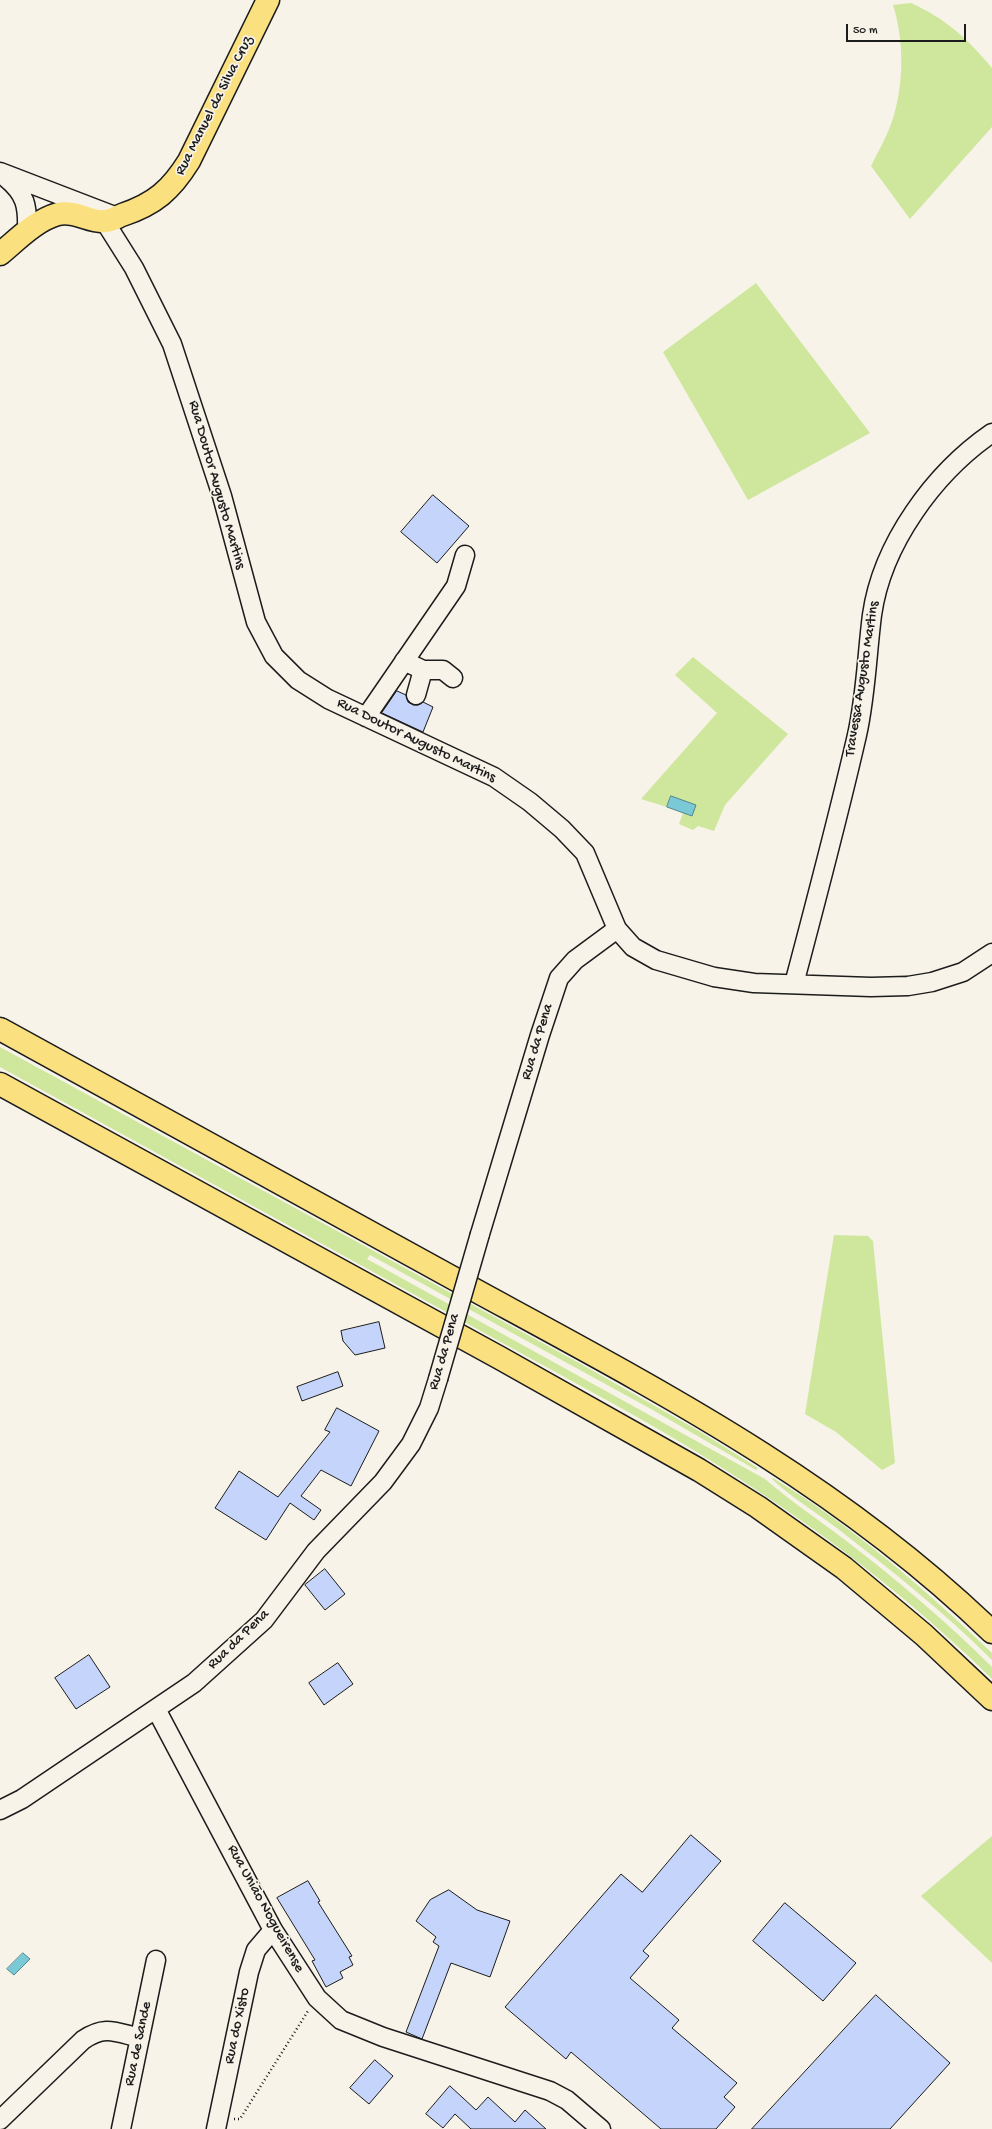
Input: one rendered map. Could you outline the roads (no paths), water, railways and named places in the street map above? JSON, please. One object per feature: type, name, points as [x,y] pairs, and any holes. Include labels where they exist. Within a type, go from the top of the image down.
[{"type":"main road","name":"Rua Manuel da Silva Cruz","points":[[111,219],[140,209],[162,196],[178,179],[189,161],[268,0]]},
{"type":"main road","points":[[0,254],[48,217],[71,213],[111,219]]},
{"type":"main road","points":[[0,1029],[617,1367],[734,1435],[820,1491],[896,1548],[948,1591],[992,1632]]},
{"type":"main road","points":[[0,1084],[500,1358],[699,1470],[758,1507],[844,1568],[924,1635],[992,1699]]},
{"type":"street","points":[[0,173],[111,219]]},
{"type":"street","points":[[0,173],[10,181],[25,199],[28,211],[27,232]]},
{"type":"street","name":"Rua Doutor Augusto Martins","points":[[111,219],[172,344],[222,496],[256,622],[274,656],[298,680],[328,699],[494,777],[530,802],[562,829],[584,853],[617,929],[633,947],[656,960],[714,977],[754,983],[871,987],[908,986],[932,982],[963,972],[992,953]]},
{"type":"street","name":"Travessa Augusto Martins","points":[[794,984],[858,732],[869,650],[872,614],[880,582],[893,549],[916,509],[945,472],[992,433]]},
{"type":"street","points":[[366,717],[456,586],[465,555]]},
{"type":"street","points":[[404,661],[423,670],[443,670],[453,678]]},
{"type":"street","points":[[416,695],[422,679],[423,670]]},
{"type":"street","name":"Rua da Pena","points":[[0,1810],[22,1799],[194,1683],[264,1620],[316,1551],[384,1482],[411,1444],[429,1408],[540,1035],[559,978],[574,960],[617,929]]},
{"type":"street","name":"Rua União Nogueirense","points":[[156,1709],[274,1930],[317,1998],[341,2020],[383,2038],[550,2091],[567,2100],[601,2129]]},
{"type":"street","name":"Rua do Xisto","points":[[218,2123],[249,1972],[256,1950],[274,1930]]},
{"type":"street","name":"Rua de Sande","points":[[121,2129],[156,1960]]},
{"type":"street","points":[[0,2120],[82,2040],[95,2032],[110,2031],[140,2038]]},
{"type":"water","points":[[671,796],[696,805],[692,816],[667,807]]},
{"type":"water","points":[[23,1953],[30,1959],[14,1975],[7,1969]]}]
